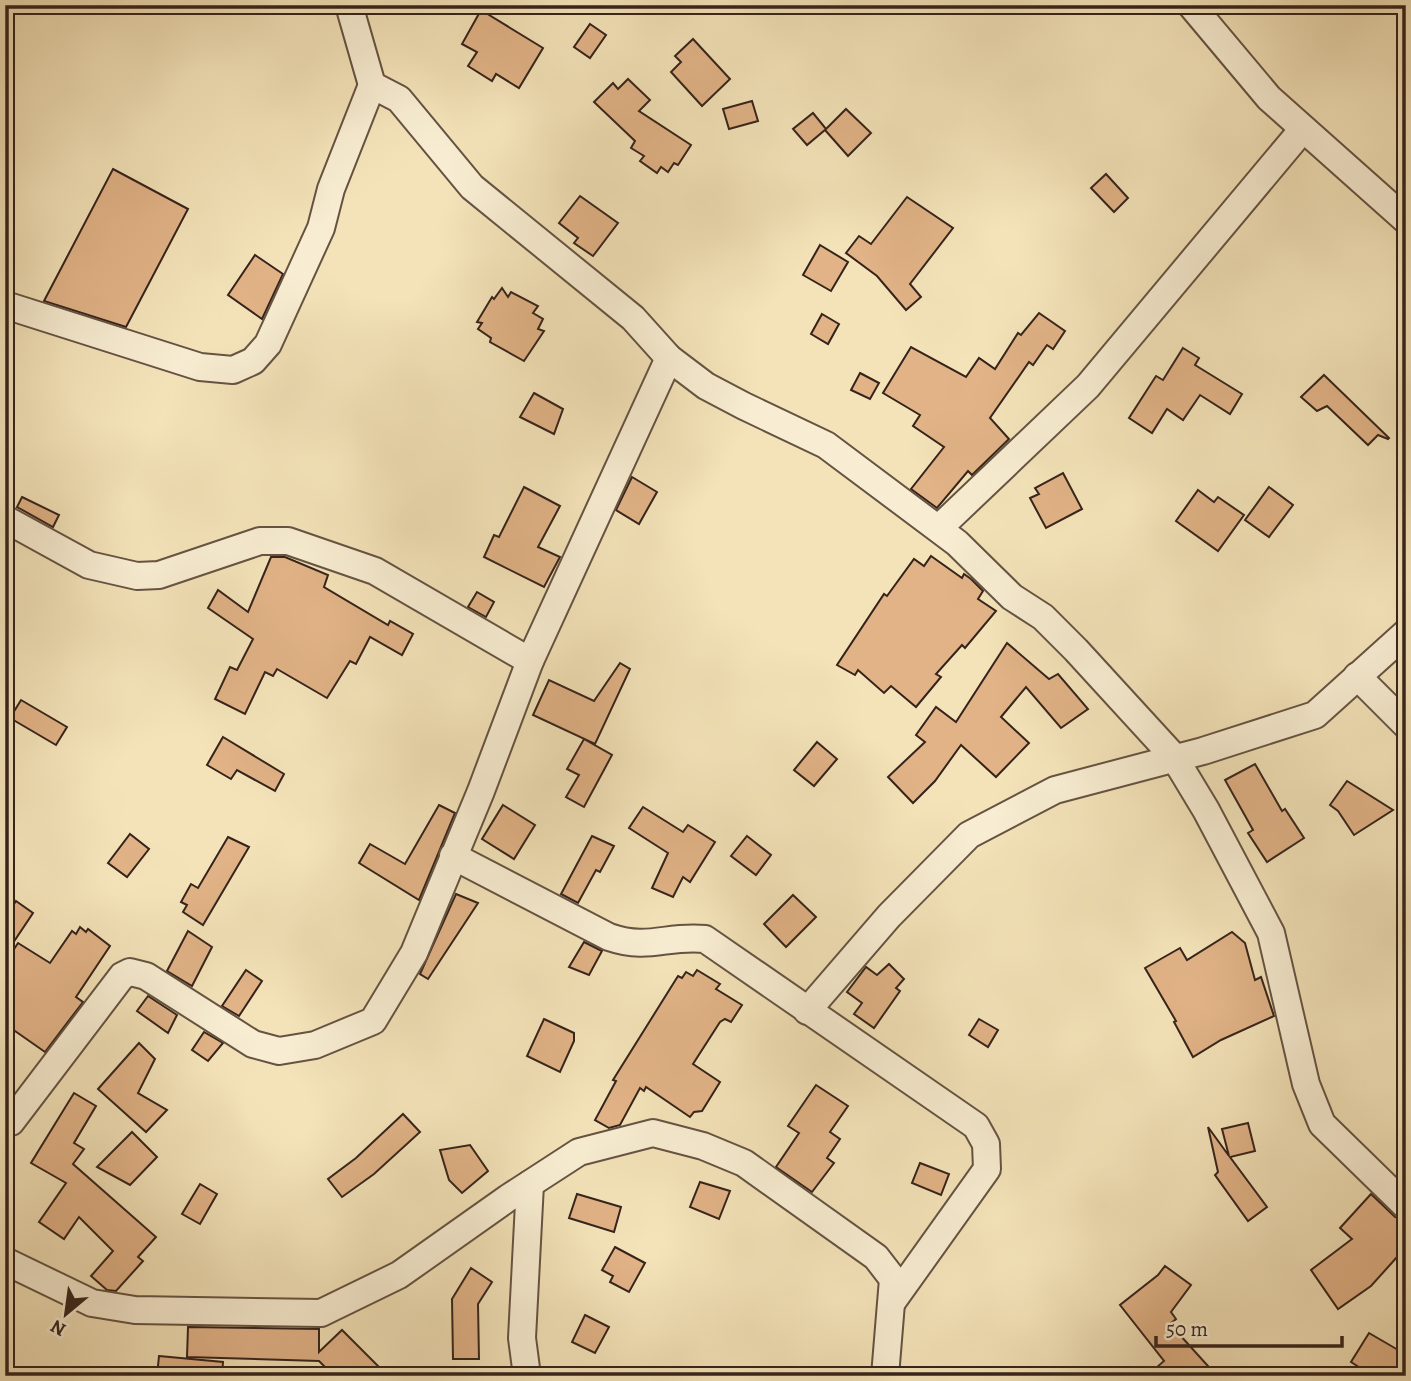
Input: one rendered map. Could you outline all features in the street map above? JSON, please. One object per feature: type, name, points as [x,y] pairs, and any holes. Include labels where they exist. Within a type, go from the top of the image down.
[{"type":"street","points":[[5,305],[200,368],[233,370],[253,361],[268,344],[321,228],[331,189],[372,85],[349,5]]},
{"type":"street","points":[[1191,5],[1269,98],[1406,220]]},
{"type":"street","points":[[372,85],[399,99],[472,187],[633,318],[669,358],[716,391],[826,445],[939,528],[1012,597],[1042,617],[1076,650],[1174,757],[1206,810],[1271,933],[1306,1084],[1322,1124],[1406,1206]]},
{"type":"street","points":[[939,528],[1088,386],[1303,129]]},
{"type":"street","points":[[11,1122],[122,976],[130,972],[146,976],[253,1044],[279,1051],[314,1045],[373,1021],[414,953],[481,791],[530,661],[669,358]]},
{"type":"street","points":[[5,519],[89,565],[137,576],[159,575],[260,541],[288,541],[375,571],[530,661]]},
{"type":"street","points":[[807,1011],[890,916],[969,835],[1055,790],[1203,751],[1315,715],[1406,633]]},
{"type":"street","points":[[1357,677],[1406,725]]},
{"type":"street","points":[[453,856],[608,937],[633,945],[654,944],[682,937],[705,939],[976,1126],[986,1144],[987,1169],[892,1302]]},
{"type":"street","points":[[5,1261],[92,1303],[124,1309],[321,1313],[399,1276],[579,1152],[653,1133],[703,1146],[744,1163],[876,1257],[893,1279],[885,1376]]},
{"type":"street","points":[[527,1376],[522,1338],[530,1184]]},
{"type":"building","points":[[481,10],[543,48],[519,88],[496,74],[492,81],[468,66],[477,52],[462,44]]},
{"type":"building","points":[[590,24],[606,35],[590,58],[574,47]]},
{"type":"building","points":[[693,39],[730,79],[702,106],[671,72],[681,62],[675,56]]},
{"type":"building","points":[[628,79],[650,100],[639,111],[691,145],[678,165],[674,163],[668,172],[661,167],[657,173],[640,161],[644,156],[631,148],[635,141],[594,102],[613,83],[618,89]]},
{"type":"building","points":[[752,101],[758,121],[729,129],[723,109]]},
{"type":"building","points":[[846,109],[871,133],[848,156],[825,130],[807,145],[793,129],[813,113],[826,129]]},
{"type":"building","points":[[113,169],[188,209],[126,327],[44,301]]},
{"type":"building","points":[[1106,174],[1128,198],[1114,212],[1091,188]]},
{"type":"building","points":[[580,196],[618,223],[593,256],[574,243],[578,238],[559,223]]},
{"type":"building","points":[[907,197],[953,228],[910,284],[921,297],[906,310],[877,276],[846,253],[859,236],[871,244]]},
{"type":"building","points":[[820,245],[848,262],[831,291],[803,275]]},
{"type":"building","points":[[255,255],[283,274],[262,319],[228,295]]},
{"type":"building","points":[[502,288],[508,297],[511,292],[538,306],[533,313],[543,319],[538,329],[544,331],[524,361],[490,342],[491,338],[478,329],[482,323],[477,322],[492,297],[494,299]]},
{"type":"building","points":[[1039,313],[1065,331],[1053,349],[1047,345],[1033,365],[1029,362],[990,418],[1009,439],[972,475],[968,471],[937,508],[911,489],[944,447],[913,426],[920,415],[883,393],[911,347],[966,377],[979,358],[995,369],[1018,333],[1021,335]]},
{"type":"building","points":[[822,314],[839,324],[828,344],[811,334]]},
{"type":"building","points":[[1183,348],[1199,358],[1195,365],[1242,394],[1230,414],[1200,395],[1183,420],[1167,409],[1152,433],[1129,418],[1156,376],[1163,380]]},
{"type":"building","points":[[860,373],[879,383],[870,399],[851,390]]},
{"type":"building","points":[[1324,375],[1389,438],[1378,435],[1368,445],[1327,406],[1317,411],[1301,397]]},
{"type":"building","points":[[534,393],[563,409],[554,434],[520,417]]},
{"type":"building","points":[[1063,473],[1082,509],[1046,528],[1030,498],[1039,494],[1035,488]]},
{"type":"building","points":[[632,477],[657,492],[639,524],[616,510]]},
{"type":"building","points":[[524,487],[560,506],[538,547],[560,557],[544,587],[484,557],[494,535],[499,537]]},
{"type":"building","points":[[1269,487],[1293,505],[1269,537],[1245,520]]},
{"type":"building","points":[[1198,490],[1214,502],[1218,497],[1244,515],[1218,551],[1176,521]]},
{"type":"building","points":[[22,497],[59,515],[53,527],[17,507]]},
{"type":"building","points":[[931,556],[962,578],[964,574],[971,579],[983,591],[978,599],[996,611],[965,648],[962,645],[936,674],[941,677],[916,707],[891,686],[884,693],[858,670],[855,675],[837,665],[884,594],[887,596],[914,559],[924,566]]},
{"type":"building","points":[[271,557],[285,557],[328,575],[324,587],[388,625],[390,621],[413,634],[402,655],[370,637],[356,664],[350,661],[327,698],[277,669],[273,676],[265,672],[245,714],[215,699],[230,667],[237,670],[253,639],[208,608],[218,590],[248,612]]},
{"type":"building","points":[[477,592],[494,602],[486,617],[468,607]]},
{"type":"building","points":[[1007,643],[1049,679],[1058,674],[1088,709],[1061,728],[1026,687],[1001,717],[1029,743],[996,777],[961,745],[935,781],[913,803],[888,777],[925,742],[916,735],[936,707],[956,722]]},
{"type":"building","points":[[620,663],[630,669],[595,744],[533,715],[549,680],[594,701]]},
{"type":"building","points":[[21,700],[67,727],[56,745],[10,718]]},
{"type":"building","points":[[223,737],[284,774],[275,791],[237,770],[231,779],[207,765]]},
{"type":"building","points":[[584,739],[612,755],[584,807],[566,797],[579,775],[567,769]]},
{"type":"building","points":[[817,742],[837,759],[814,786],[794,770]]},
{"type":"building","points":[[1255,764],[1282,811],[1285,809],[1304,838],[1267,862],[1248,833],[1253,830],[1225,780]]},
{"type":"building","points":[[1347,781],[1393,810],[1354,835],[1338,811],[1330,805]]},
{"type":"building","points":[[439,805],[455,813],[419,900],[359,863],[370,844],[405,864]]},
{"type":"building","points":[[503,805],[535,825],[514,859],[482,839]]},
{"type":"building","points":[[643,807],[683,832],[688,825],[715,842],[690,882],[683,877],[673,897],[652,888],[668,853],[629,828]]},
{"type":"building","points":[[130,834],[149,849],[127,877],[108,863]]},
{"type":"building","points":[[592,836],[614,846],[600,872],[596,870],[578,903],[561,894]]},
{"type":"building","points":[[747,836],[771,855],[756,875],[731,856]]},
{"type":"building","points":[[228,837],[249,847],[203,925],[183,912],[187,905],[181,902],[191,884],[198,888]]},
{"type":"building","points":[[456,894],[478,903],[428,979],[420,974]]},
{"type":"building","points":[[793,895],[816,917],[786,947],[764,924]]},
{"type":"building","points":[[16,901],[33,913],[5,955],[5,918]]},
{"type":"building","points":[[80,927],[86,932],[88,929],[110,946],[76,997],[83,1002],[45,1052],[5,1024],[5,963],[18,943],[50,963],[72,931],[76,934]]},
{"type":"building","points":[[188,931],[212,947],[192,986],[167,971]]},
{"type":"building","points":[[1232,932],[1245,943],[1255,980],[1261,977],[1274,1016],[1221,1040],[1193,1057],[1174,1022],[1176,1021],[1145,968],[1180,948],[1187,960]]},
{"type":"building","points":[[584,942],[602,951],[589,975],[569,967]]},
{"type":"building","points":[[889,964],[904,979],[896,988],[900,991],[874,1028],[854,1014],[862,1003],[847,992],[866,967],[877,975]]},
{"type":"building","points":[[246,970],[262,981],[239,1016],[222,1006]]},
{"type":"building","points":[[697,970],[720,984],[716,989],[742,1005],[731,1022],[725,1019],[720,1022],[693,1064],[720,1082],[702,1111],[694,1112],[690,1117],[646,1087],[644,1091],[640,1088],[620,1125],[609,1128],[595,1120],[616,1081],[613,1080],[678,976],[682,978],[686,972],[693,976]]},
{"type":"building","points":[[148,996],[177,1015],[168,1033],[137,1011]]},
{"type":"building","points":[[544,1019],[574,1033],[574,1041],[560,1072],[527,1056]]},
{"type":"building","points":[[979,1019],[998,1030],[988,1047],[969,1035]]},
{"type":"building","points":[[204,1032],[223,1043],[208,1061],[192,1050]]},
{"type":"building","points":[[139,1043],[155,1059],[138,1093],[167,1110],[146,1132],[98,1089]]},
{"type":"building","points":[[816,1085],[848,1106],[830,1132],[840,1139],[827,1158],[834,1163],[812,1192],[776,1167],[799,1133],[788,1126]]},
{"type":"building","points":[[74,1093],[96,1106],[74,1143],[84,1149],[73,1164],[156,1237],[138,1257],[143,1261],[116,1291],[107,1290],[91,1276],[113,1251],[79,1217],[64,1239],[39,1222],[66,1183],[31,1163]]},
{"type":"building","points":[[403,1114],[420,1132],[374,1174],[342,1197],[328,1179],[356,1158]]},
{"type":"building","points":[[1248,1123],[1255,1151],[1230,1157],[1267,1207],[1248,1221],[1215,1175],[1218,1172],[1208,1127],[1229,1156],[1222,1129]]},
{"type":"building","points":[[132,1132],[157,1157],[130,1185],[97,1167]]},
{"type":"building","points":[[470,1145],[488,1171],[462,1193],[449,1180],[440,1150]]},
{"type":"building","points":[[920,1163],[949,1174],[941,1195],[912,1183]]},
{"type":"building","points":[[700,1182],[730,1191],[719,1219],[690,1207]]},
{"type":"building","points":[[200,1184],[217,1194],[200,1224],[182,1214]]},
{"type":"building","points":[[577,1194],[621,1207],[614,1232],[569,1218]]},
{"type":"building","points":[[1371,1194],[1395,1217],[1406,1221],[1406,1247],[1371,1286],[1338,1309],[1311,1270],[1352,1239],[1340,1228]]},
{"type":"building","points":[[615,1247],[645,1263],[629,1292],[610,1282],[613,1276],[602,1270]]},
{"type":"building","points":[[1165,1266],[1191,1285],[1171,1312],[1176,1319],[1170,1324],[1217,1376],[1147,1376],[1164,1361],[1120,1305],[1158,1275]]},
{"type":"building","points":[[471,1268],[492,1282],[478,1304],[479,1359],[453,1359],[452,1299]]},
{"type":"building","points":[[585,1315],[609,1327],[595,1353],[572,1342]]},
{"type":"building","points":[[188,1327],[319,1329],[319,1352],[342,1330],[388,1376],[334,1376],[319,1361],[187,1357]]},
{"type":"building","points":[[1369,1333],[1405,1354],[1391,1376],[1373,1376],[1351,1362]]},
{"type":"building","points":[[159,1356],[223,1362],[222,1376],[157,1376]]}]
